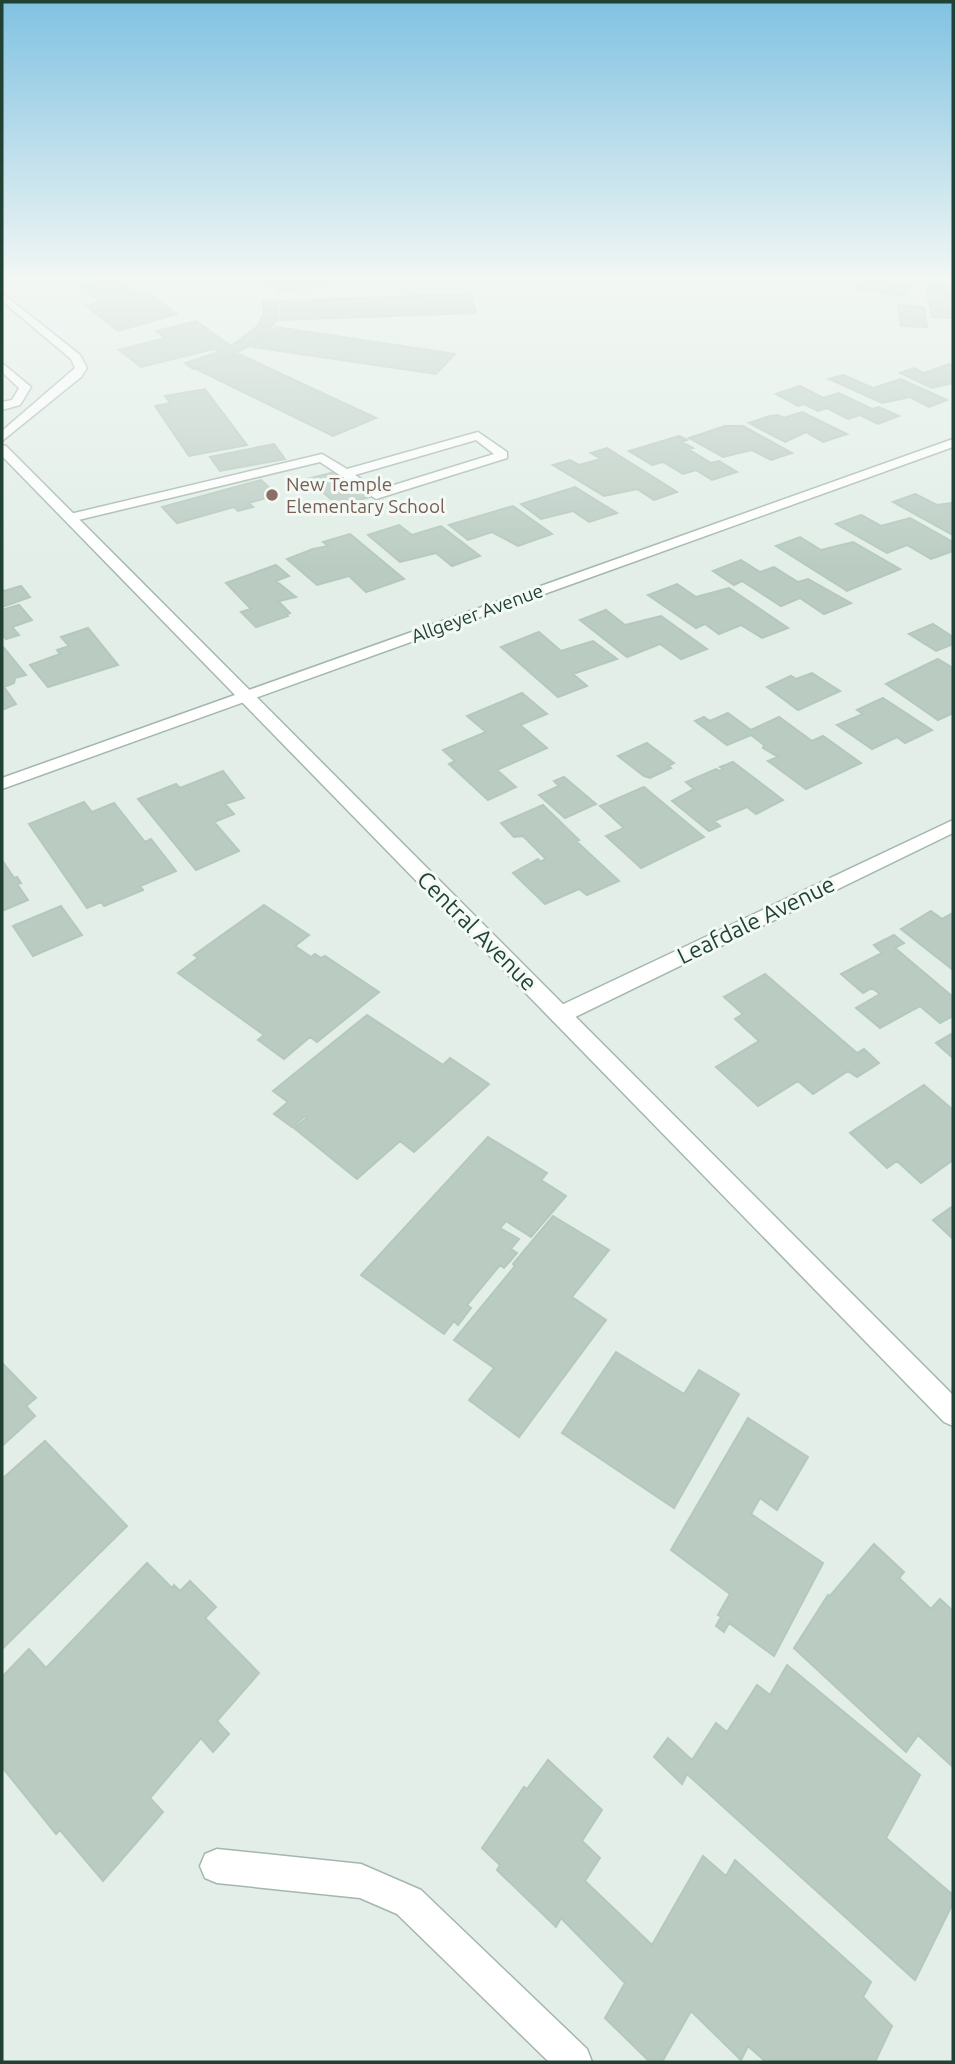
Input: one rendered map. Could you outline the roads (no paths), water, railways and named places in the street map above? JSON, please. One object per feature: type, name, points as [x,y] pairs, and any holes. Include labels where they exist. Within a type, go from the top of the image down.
[{"type":"street","points":[[2,406],[16,402],[25,387],[12,375]]},
{"type":"street","points":[[2,437],[77,375]]},
{"type":"street","points":[[70,518],[322,458],[345,474],[376,495],[503,455],[478,436],[345,474]]},
{"type":"street","name":"Allgeyer Avenue","points":[[2,784],[953,443]]},
{"type":"street","name":"Central Avenue","points":[[2,449],[953,1413]]},
{"type":"street","name":"Leafdale Avenue","points":[[560,1015],[953,826]]},
{"type":"street","points":[[217,1866],[361,1881],[409,1902],[574,2062]]},
{"type":"place","name":"New Temple Elementary School","points":[[272,495]]}]
